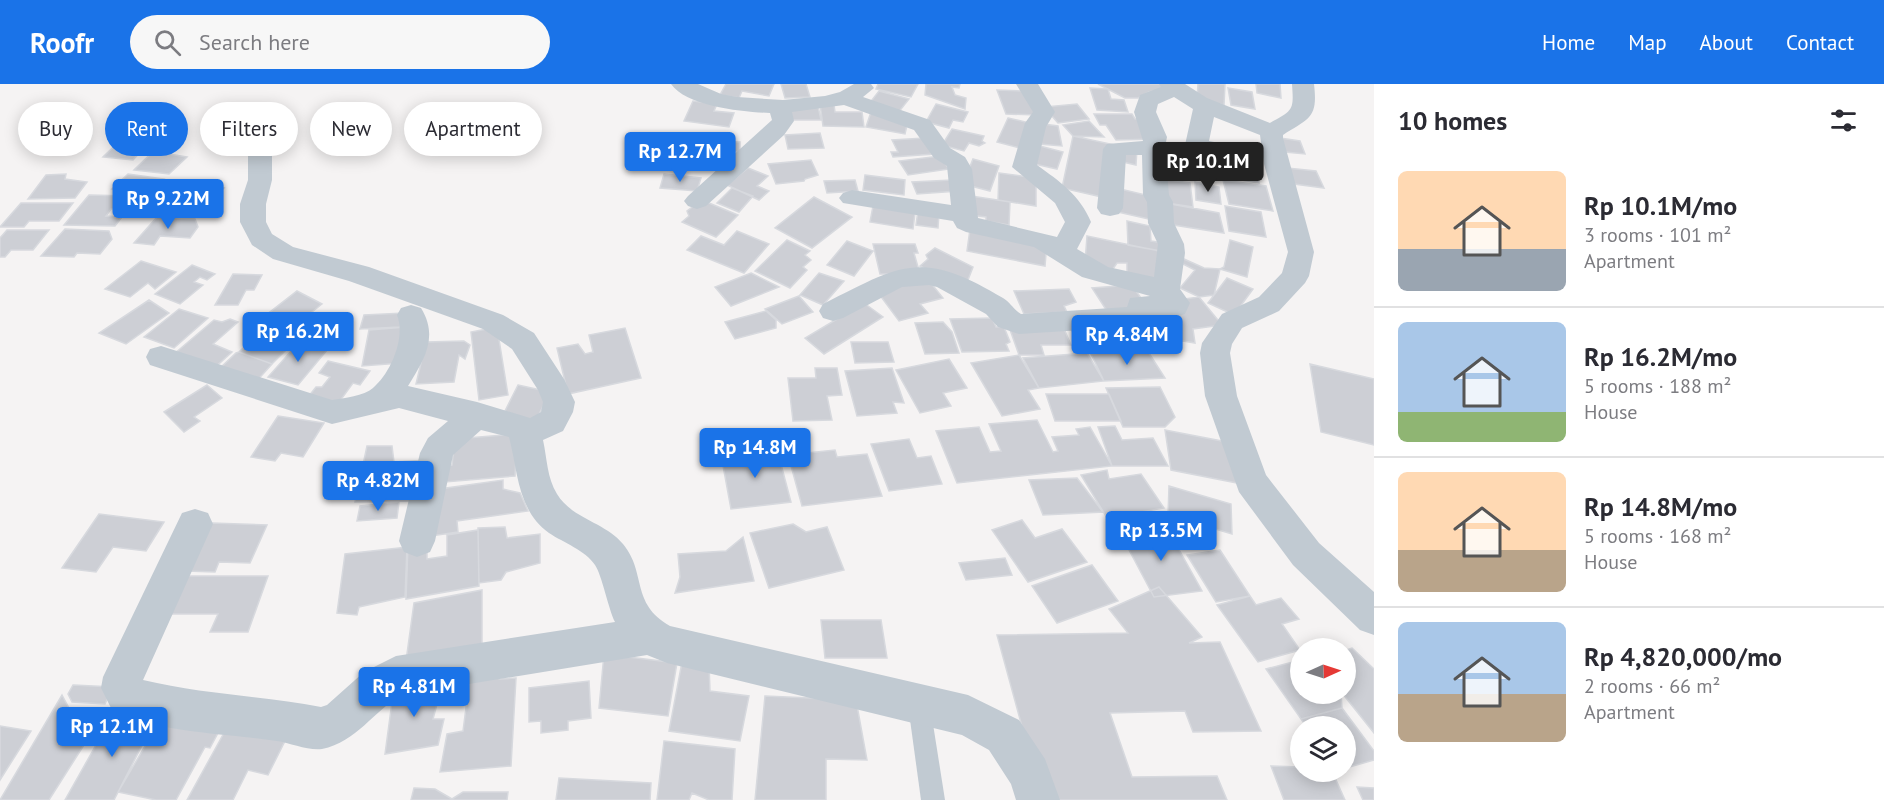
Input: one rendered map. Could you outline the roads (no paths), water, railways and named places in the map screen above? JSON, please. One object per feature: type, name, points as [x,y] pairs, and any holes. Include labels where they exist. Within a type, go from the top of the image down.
[{"type":"street","points":[[682,84],[692,92],[721,100],[780,106],[844,98],[870,84]]},
{"type":"street","points":[[1027,84],[1044,112],[1040,122],[1036,123],[1024,167],[1068,200],[1075,210],[1078,222],[1063,252]]},
{"type":"street","points":[[1304,84],[1305,105],[1300,115],[1272,132],[1271,138],[1301,252],[1295,276],[1269,304],[1232,321],[1217,343],[1215,353],[1221,396],[1251,482],[1306,554],[1374,617]]},
{"type":"street","points":[[1166,290],[1172,254],[1170,237],[1161,224],[1160,202],[1156,195],[1153,147],[1155,137],[1145,112],[1148,100],[1173,86],[1206,106],[1272,132]]},
{"type":"street","points":[[833,311],[893,280],[910,276],[945,279],[996,307],[1008,320],[1019,324],[1146,316],[1140,305],[1175,307],[1174,298],[1166,290],[1100,274],[1080,265],[1063,252],[1042,241],[966,222],[966,208],[957,162],[942,153],[922,125],[844,98]]},
{"type":"street","points":[[697,201],[776,130],[783,121],[780,106]]},
{"type":"street","points":[[1206,106],[1197,145],[1211,150],[1248,155]]},
{"type":"street","points":[[1110,208],[1115,149],[1153,147]]},
{"type":"street","points":[[260,156],[260,180],[253,204],[253,222],[261,239],[283,253],[359,274],[494,322],[523,341],[553,387],[559,402],[552,422],[525,434]]},
{"type":"street","points":[[852,198],[965,216]]},
{"type":"street","points":[[384,397],[399,377],[408,357],[415,327],[411,315]]},
{"type":"street","points":[[161,357],[332,412],[353,409],[384,397],[399,396],[477,414],[520,427],[525,434],[532,473],[544,504],[561,522],[603,547],[613,560],[623,595],[638,628],[647,636],[668,645],[968,716],[1004,735],[1030,774],[1038,800]]},
{"type":"street","points":[[417,541],[437,453],[440,447],[477,414]]},
{"type":"street","points":[[195,524],[123,677],[121,688],[128,697],[168,707],[276,720],[321,728],[340,721],[378,686],[396,676],[647,636]]},
{"type":"lane","points":[[919,705],[933,800]]}]
